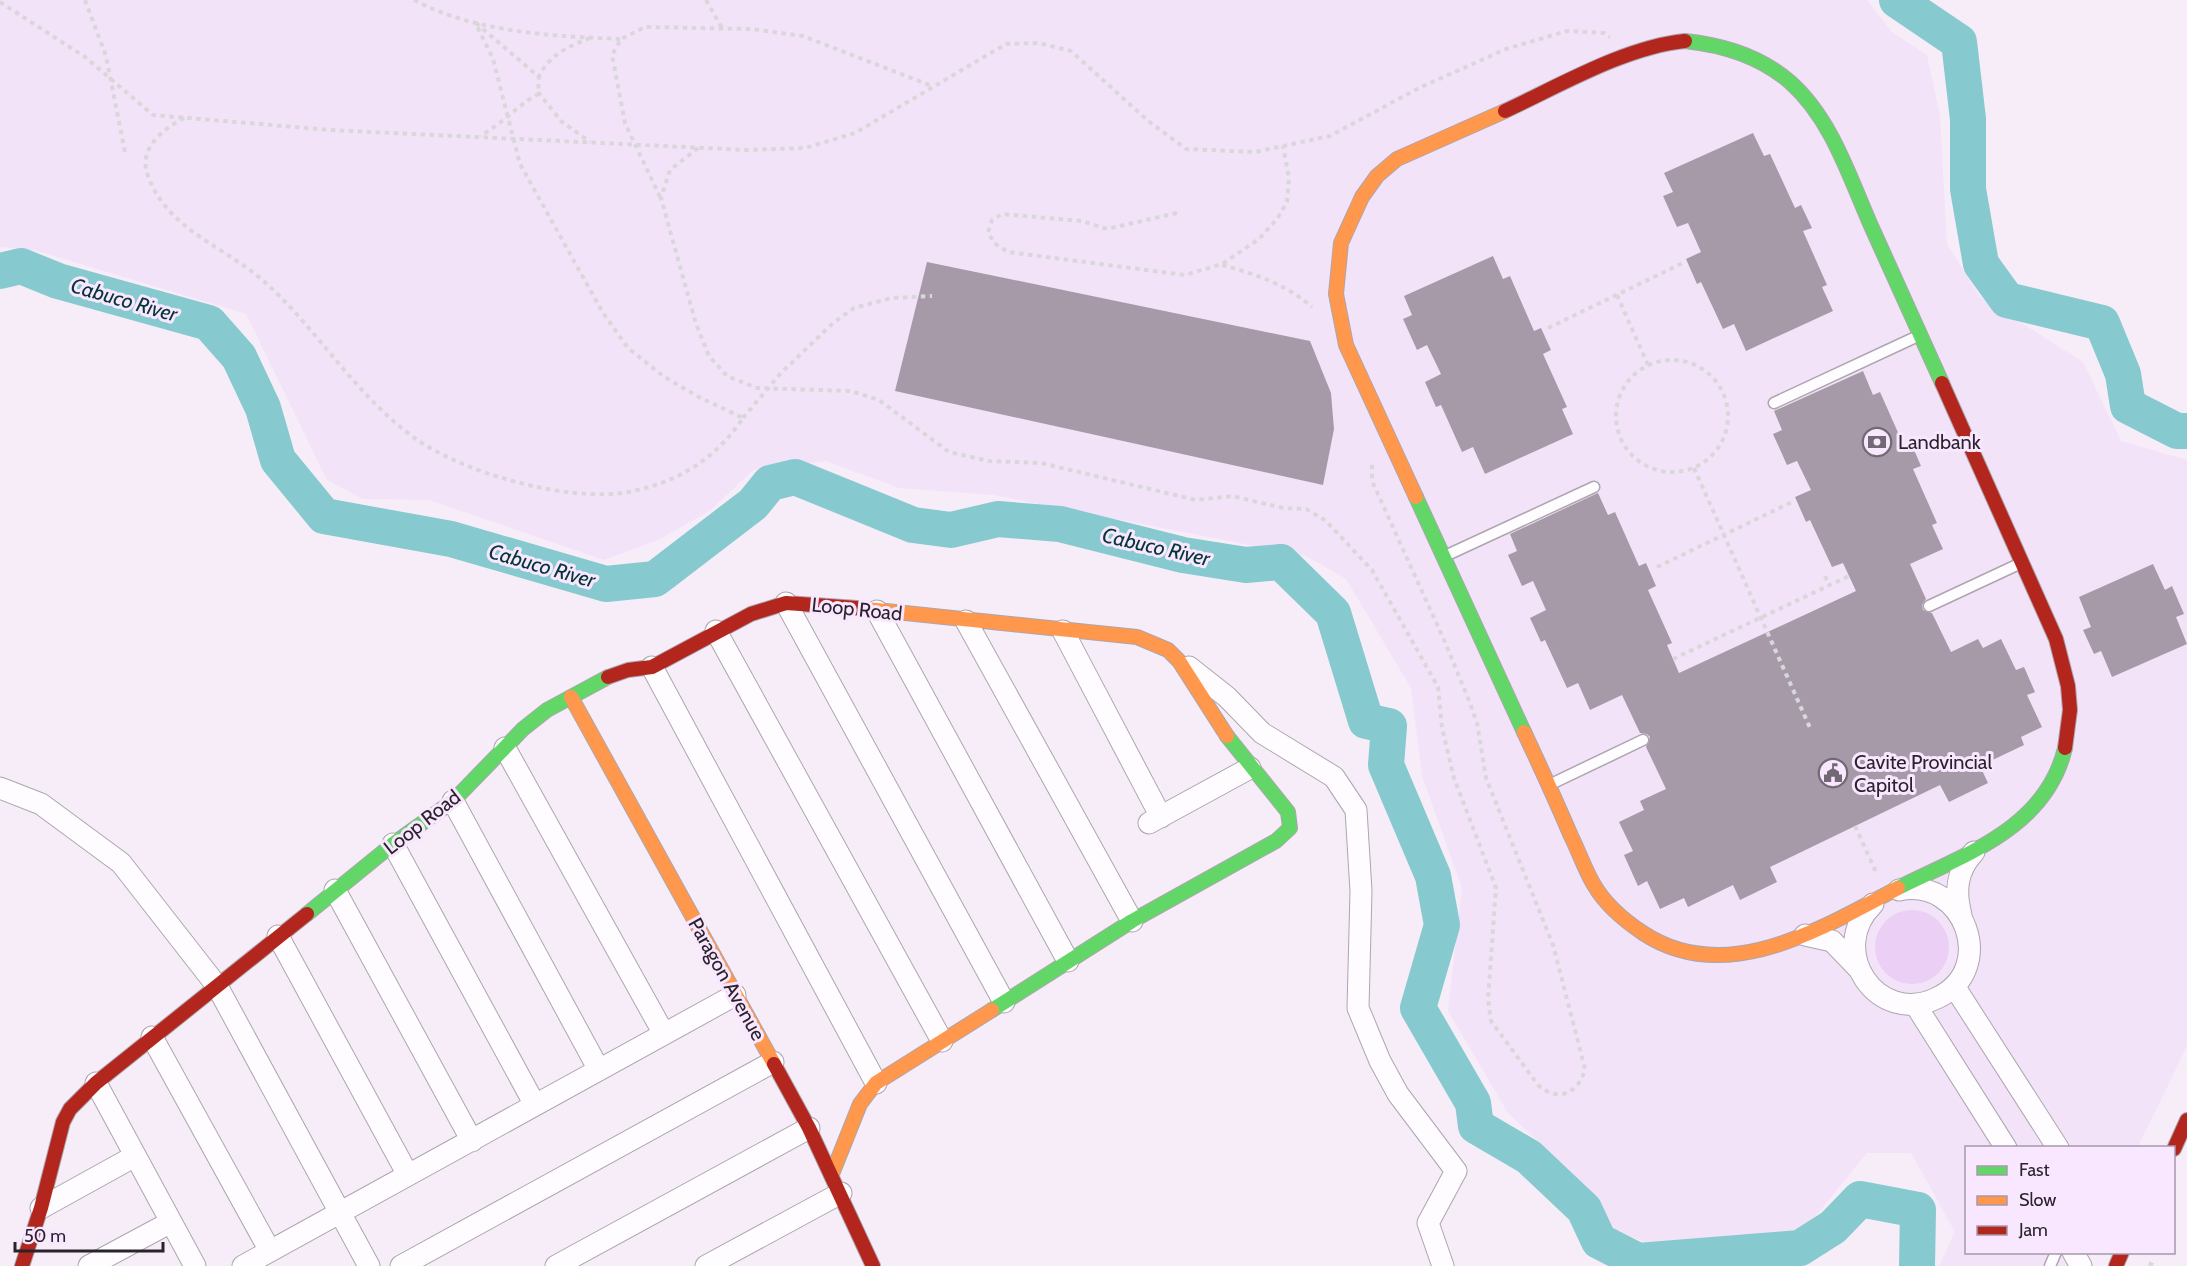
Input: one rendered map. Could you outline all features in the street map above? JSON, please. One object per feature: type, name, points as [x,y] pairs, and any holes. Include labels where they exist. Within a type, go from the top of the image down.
[{"type":"street","points":[[1804,934],[1832,941],[1843,950],[1865,981],[1881,995],[1901,1003],[1916,1004],[1936,999],[1954,986],[1965,970],[1970,952],[1968,933],[1961,915],[1957,892],[1959,877],[1970,857],[2023,818],[2045,794],[2063,755],[2071,717],[2069,683],[2062,654],[1921,334],[1821,119],[1792,84],[1760,61],[1720,46],[1701,42],[1665,43],[1632,54],[1407,152],[1386,167],[1370,184],[1347,227],[1335,276],[1334,294],[1340,330],[1595,887],[1616,914],[1644,937],[1682,953],[1706,957],[1756,951],[1804,934],[1982,848]]},
{"type":"street","points":[[786,603],[1004,1002]]},
{"type":"street","name":"Loop Road","points":[[22,1266],[41,1208],[63,1122],[70,1109],[96,1083],[152,1037],[393,844],[453,801],[534,719],[571,697],[617,674],[652,668],[716,631],[751,614],[786,603],[813,603],[966,621],[1137,637],[1168,650],[1179,661],[1250,768],[1288,812],[1291,822],[1287,832],[1132,921],[876,1083],[860,1104],[836,1184]]},
{"type":"street","points":[[877,611],[1068,961]]},
{"type":"street","points":[[966,621],[1132,921]]},
{"type":"street","points":[[1063,630],[1155,820],[1250,768]]},
{"type":"street","points":[[716,631],[942,1041]]},
{"type":"street","points":[[1168,650],[1227,697],[1262,733],[1334,777],[1356,810],[1361,891],[1358,1008],[1380,1061],[1398,1094],[1456,1171],[1428,1223],[1443,1266]]},
{"type":"street","points":[[652,668],[876,1083]]},
{"type":"street","name":"Paragon Avenue","points":[[571,697],[809,1128],[836,1184],[868,1264]]},
{"type":"street","points":[[505,748],[664,1034]]},
{"type":"street","points":[[0,788],[41,804],[121,863],[217,986],[369,1266]]},
{"type":"street","points":[[453,801],[599,1070]]},
{"type":"street","points":[[393,844],[536,1105]]},
{"type":"street","points":[[1858,969],[1854,949],[1857,929],[1862,916],[1885,896],[1912,888],[1931,891],[1948,901],[1961,915]]},
{"type":"street","points":[[335,890],[472,1140]]},
{"type":"street","points":[[278,936],[408,1175]]},
{"type":"street","points":[[1954,986],[2057,1146]]},
{"type":"street","points":[[243,1266],[735,995]]},
{"type":"street","points":[[1916,1004],[2005,1146]]},
{"type":"street","points":[[152,1037],[270,1251]]},
{"type":"street","points":[[401,1266],[773,1062]]},
{"type":"street","points":[[96,1083],[195,1266]]},
{"type":"street","points":[[2175,1147],[2187,1120]]},
{"type":"street","points":[[556,1266],[809,1128]]},
{"type":"street","points":[[41,1208],[135,1155]]},
{"type":"street","points":[[706,1266],[836,1184]]},
{"type":"street","points":[[89,1266],[171,1222]]},
{"type":"lane","points":[[1774,403],[1921,334]]},
{"type":"lane","points":[[1443,557],[1594,487]]},
{"type":"lane","points":[[1929,606],[2022,562]]},
{"type":"lane","points":[[1548,785],[1643,740]]},
{"type":"path","points":[[85,0],[106,56],[125,152]]},
{"type":"path","points":[[414,0],[433,10],[496,28],[591,38],[621,39],[645,27],[752,29],[803,36],[932,86]]},
{"type":"path","points":[[706,0],[722,28]]},
{"type":"path","points":[[0,2],[85,57],[153,115],[330,129],[747,150],[805,148],[855,133],[1006,44],[1039,43],[1071,51],[1147,120],[1186,149],[1255,152],[1330,136],[1430,83],[1506,49],[1567,31],[1604,33],[1632,54]]},
{"type":"path","points":[[475,22],[538,77]]},
{"type":"path","points":[[475,22],[493,59],[520,164],[603,313],[628,348],[688,391],[743,418]]},
{"type":"path","points":[[591,38],[557,54],[538,77],[538,94],[561,121],[591,142]]},
{"type":"path","points":[[621,39],[612,56],[625,123],[660,198],[696,324],[709,356],[727,376],[757,388],[851,391],[879,400],[949,452],[989,460],[1041,463],[1196,500],[1232,496],[1283,508],[1306,509],[1325,520],[1372,570],[1438,687],[1442,728],[1454,778],[1496,888],[1488,999],[1491,1021],[1538,1085],[1546,1092],[1564,1095],[1577,1088],[1585,1069],[1553,945],[1486,778],[1477,723],[1470,703],[1445,642],[1371,481],[1372,459]]},
{"type":"path","points":[[479,137],[507,120],[523,103],[538,94]]},
{"type":"path","points":[[184,117],[165,128],[148,151],[146,171],[167,209],[184,226],[262,279],[283,299],[389,417],[416,439],[442,454],[507,480],[588,492],[627,492],[664,481],[690,470],[714,454],[768,389],[833,323],[854,308],[892,298],[932,296]]},
{"type":"path","points":[[1177,213],[1107,229],[1082,221],[1002,214],[992,220],[988,232],[994,243],[1008,252],[1185,275],[1222,264],[1259,239],[1277,219],[1287,202],[1289,178],[1283,146]]},
{"type":"path","points":[[660,198],[670,170],[698,148]]},
{"type":"path","points":[[1548,328],[1684,262]]},
{"type":"path","points":[[1222,264],[1297,294],[1314,308]]},
{"type":"path","points":[[1617,295],[1648,365]]},
{"type":"path","points":[[1664,360],[1682,360],[1699,366],[1713,377],[1724,392],[1728,410],[1727,428],[1721,445],[1709,459],[1694,468],[1676,473],[1656,471],[1638,463],[1624,449],[1617,431],[1615,411],[1620,393],[1631,377],[1648,365],[1664,360]]},
{"type":"path","points":[[1694,468],[1811,730]]},
{"type":"path","points":[[1657,567],[1792,502]]},
{"type":"path","points":[[1825,576],[1829,585]]},
{"type":"path","points":[[1673,659],[1849,576]]},
{"type":"path","points":[[1855,826],[1885,896]]},
{"type":"shaded area","points":[[0,0],[1867,0],[1892,32],[1927,55],[1940,116],[1947,244],[1980,297],[2083,362],[2121,441],[2187,460],[2187,1046],[2138,1146],[1965,1146],[1965,1254],[2088,1254],[2082,1266],[1939,1266],[1955,1232],[1911,1153],[1867,1153],[1801,1234],[1670,1252],[1605,1226],[1587,1187],[1508,1113],[1448,1011],[1462,888],[1422,776],[1411,688],[1346,579],[1306,556],[993,495],[899,488],[826,461],[753,470],[711,510],[660,539],[604,560],[429,500],[363,499],[327,480],[246,314],[34,250],[0,247]]},
{"type":"shaded area","points":[[1912,910],[1933,916],[1943,926],[1949,947],[1943,968],[1933,978],[1912,984],[1891,978],[1881,968],[1875,947],[1881,926],[1891,916]]},
{"type":"building","points":[[1753,133],[1764,156],[1770,154],[1795,208],[1801,205],[1812,228],[1803,231],[1827,285],[1822,287],[1833,311],[1746,351],[1734,324],[1723,329],[1701,282],[1697,284],[1686,259],[1701,252],[1688,223],[1677,227],[1663,196],[1673,192],[1664,173]]},
{"type":"building","points":[[1493,256],[1503,279],[1510,276],[1534,331],[1541,328],[1551,350],[1543,354],[1567,407],[1562,409],[1573,434],[1485,474],[1473,447],[1462,452],[1441,405],[1436,407],[1425,382],[1441,374],[1427,345],[1417,350],[1403,319],[1412,315],[1404,296]]},
{"type":"building","points":[[927,262],[1310,341],[1331,393],[1334,429],[1323,485],[895,391]]},
{"type":"building","points":[[1863,371],[1873,395],[1880,392],[1904,446],[1911,443],[1921,466],[1913,469],[1937,523],[1932,525],[1943,549],[1910,564],[1926,599],[1922,605],[1923,610],[1932,613],[1951,652],[1978,639],[1983,648],[2001,639],[2016,670],[2024,667],[2035,692],[2027,695],[2042,727],[2021,737],[2024,745],[1980,766],[1988,783],[1949,802],[1940,785],[1770,867],[1777,882],[1740,900],[1733,885],[1688,907],[1684,898],[1660,909],[1647,881],[1638,886],[1624,855],[1633,851],[1619,822],[1644,810],[1640,801],[1666,789],[1646,747],[1650,737],[1640,733],[1622,695],[1590,710],[1578,683],[1567,688],[1545,640],[1541,642],[1530,618],[1546,610],[1533,581],[1522,586],[1508,555],[1517,551],[1510,534],[1598,493],[1608,515],[1615,512],[1639,566],[1646,563],[1656,586],[1648,590],[1672,643],[1667,645],[1679,673],[1856,591],[1843,563],[1832,567],[1810,520],[1806,522],[1795,497],[1811,490],[1797,461],[1787,465],[1773,434],[1782,430],[1774,411]]},
{"type":"building","points":[[2153,564],[2165,590],[2172,586],[2184,614],[2176,617],[2187,644],[2112,677],[2101,651],[2094,654],[2083,630],[2091,627],[2079,597]]},
{"type":"waterway","points":[[1897,0],[1959,42],[1968,119],[1968,189],[1981,264],[2007,300],[2102,323],[2123,374],[2128,406],[2177,431],[2187,431]]},
{"type":"waterway","name":"Cabuco River","points":[[0,271],[21,266],[58,281],[209,323],[239,357],[263,408],[278,460],[324,516],[451,539],[606,584],[655,579],[753,504],[770,483],[795,477],[913,525],[951,530],[998,519],[1060,524],[1183,555],[1246,565],[1281,562],[1333,613],[1366,721],[1389,726],[1386,765],[1433,876],[1442,925],[1418,1008],[1473,1103],[1476,1126],[1529,1157],[1584,1209],[1599,1241],[1638,1261],[1800,1248],[1833,1227],[1860,1199],[1918,1210],[1917,1266]]},
{"type":"traffic: fast","points":[[1685,41],[1713,45],[1754,59],[1778,73],[1805,97],[1829,132],[1838,150],[1942,383]]},
{"type":"traffic: fast","points":[[1416,497],[1524,732]]},
{"type":"traffic: fast","points":[[307,914],[393,844],[453,801],[523,729],[547,710],[608,677]]},
{"type":"traffic: fast","points":[[992,1010],[1132,921],[1276,841],[1290,828],[1288,812],[1227,736]]},
{"type":"traffic: fast","points":[[1898,888],[1974,851],[2021,819],[2040,799],[2055,776],[2065,748]]},
{"type":"traffic: slow","points":[[1416,497],[1346,345],[1336,294],[1341,243],[1362,197],[1377,176],[1397,159],[1505,111]]},
{"type":"traffic: slow","points":[[857,608],[1137,637],[1168,650],[1179,661],[1227,736]]},
{"type":"traffic: slow","points":[[571,697],[774,1064]]},
{"type":"traffic: slow","points":[[1524,732],[1588,873],[1599,892],[1616,912],[1636,928],[1675,948],[1707,955],[1740,953],[1773,946],[1838,920],[1898,888]]},
{"type":"traffic: slow","points":[[832,1174],[860,1104],[876,1083],[992,1010]]},
{"type":"traffic: jam","points":[[1505,111],[1616,59],[1639,51],[1685,41]]},
{"type":"traffic: jam","points":[[1942,383],[2056,639],[2068,686],[2070,710],[2065,748]]},
{"type":"traffic: jam","points":[[608,677],[628,670],[652,667],[751,614],[786,603],[857,608]]},
{"type":"traffic: jam","points":[[22,1266],[41,1208],[63,1122],[70,1109],[96,1083],[307,914]]},
{"type":"traffic: jam","points":[[774,1064],[809,1128],[873,1266]]},
{"type":"traffic: jam","points":[[2175,1147],[2187,1120]]},
{"type":"traffic: jam","points":[[2116,1266],[2121,1254]]},
{"type":"place","name":"Landbank","points":[[1877,442]]},
{"type":"place","name":"Cavite Provincial Capitol","points":[[1833,773]]}]
